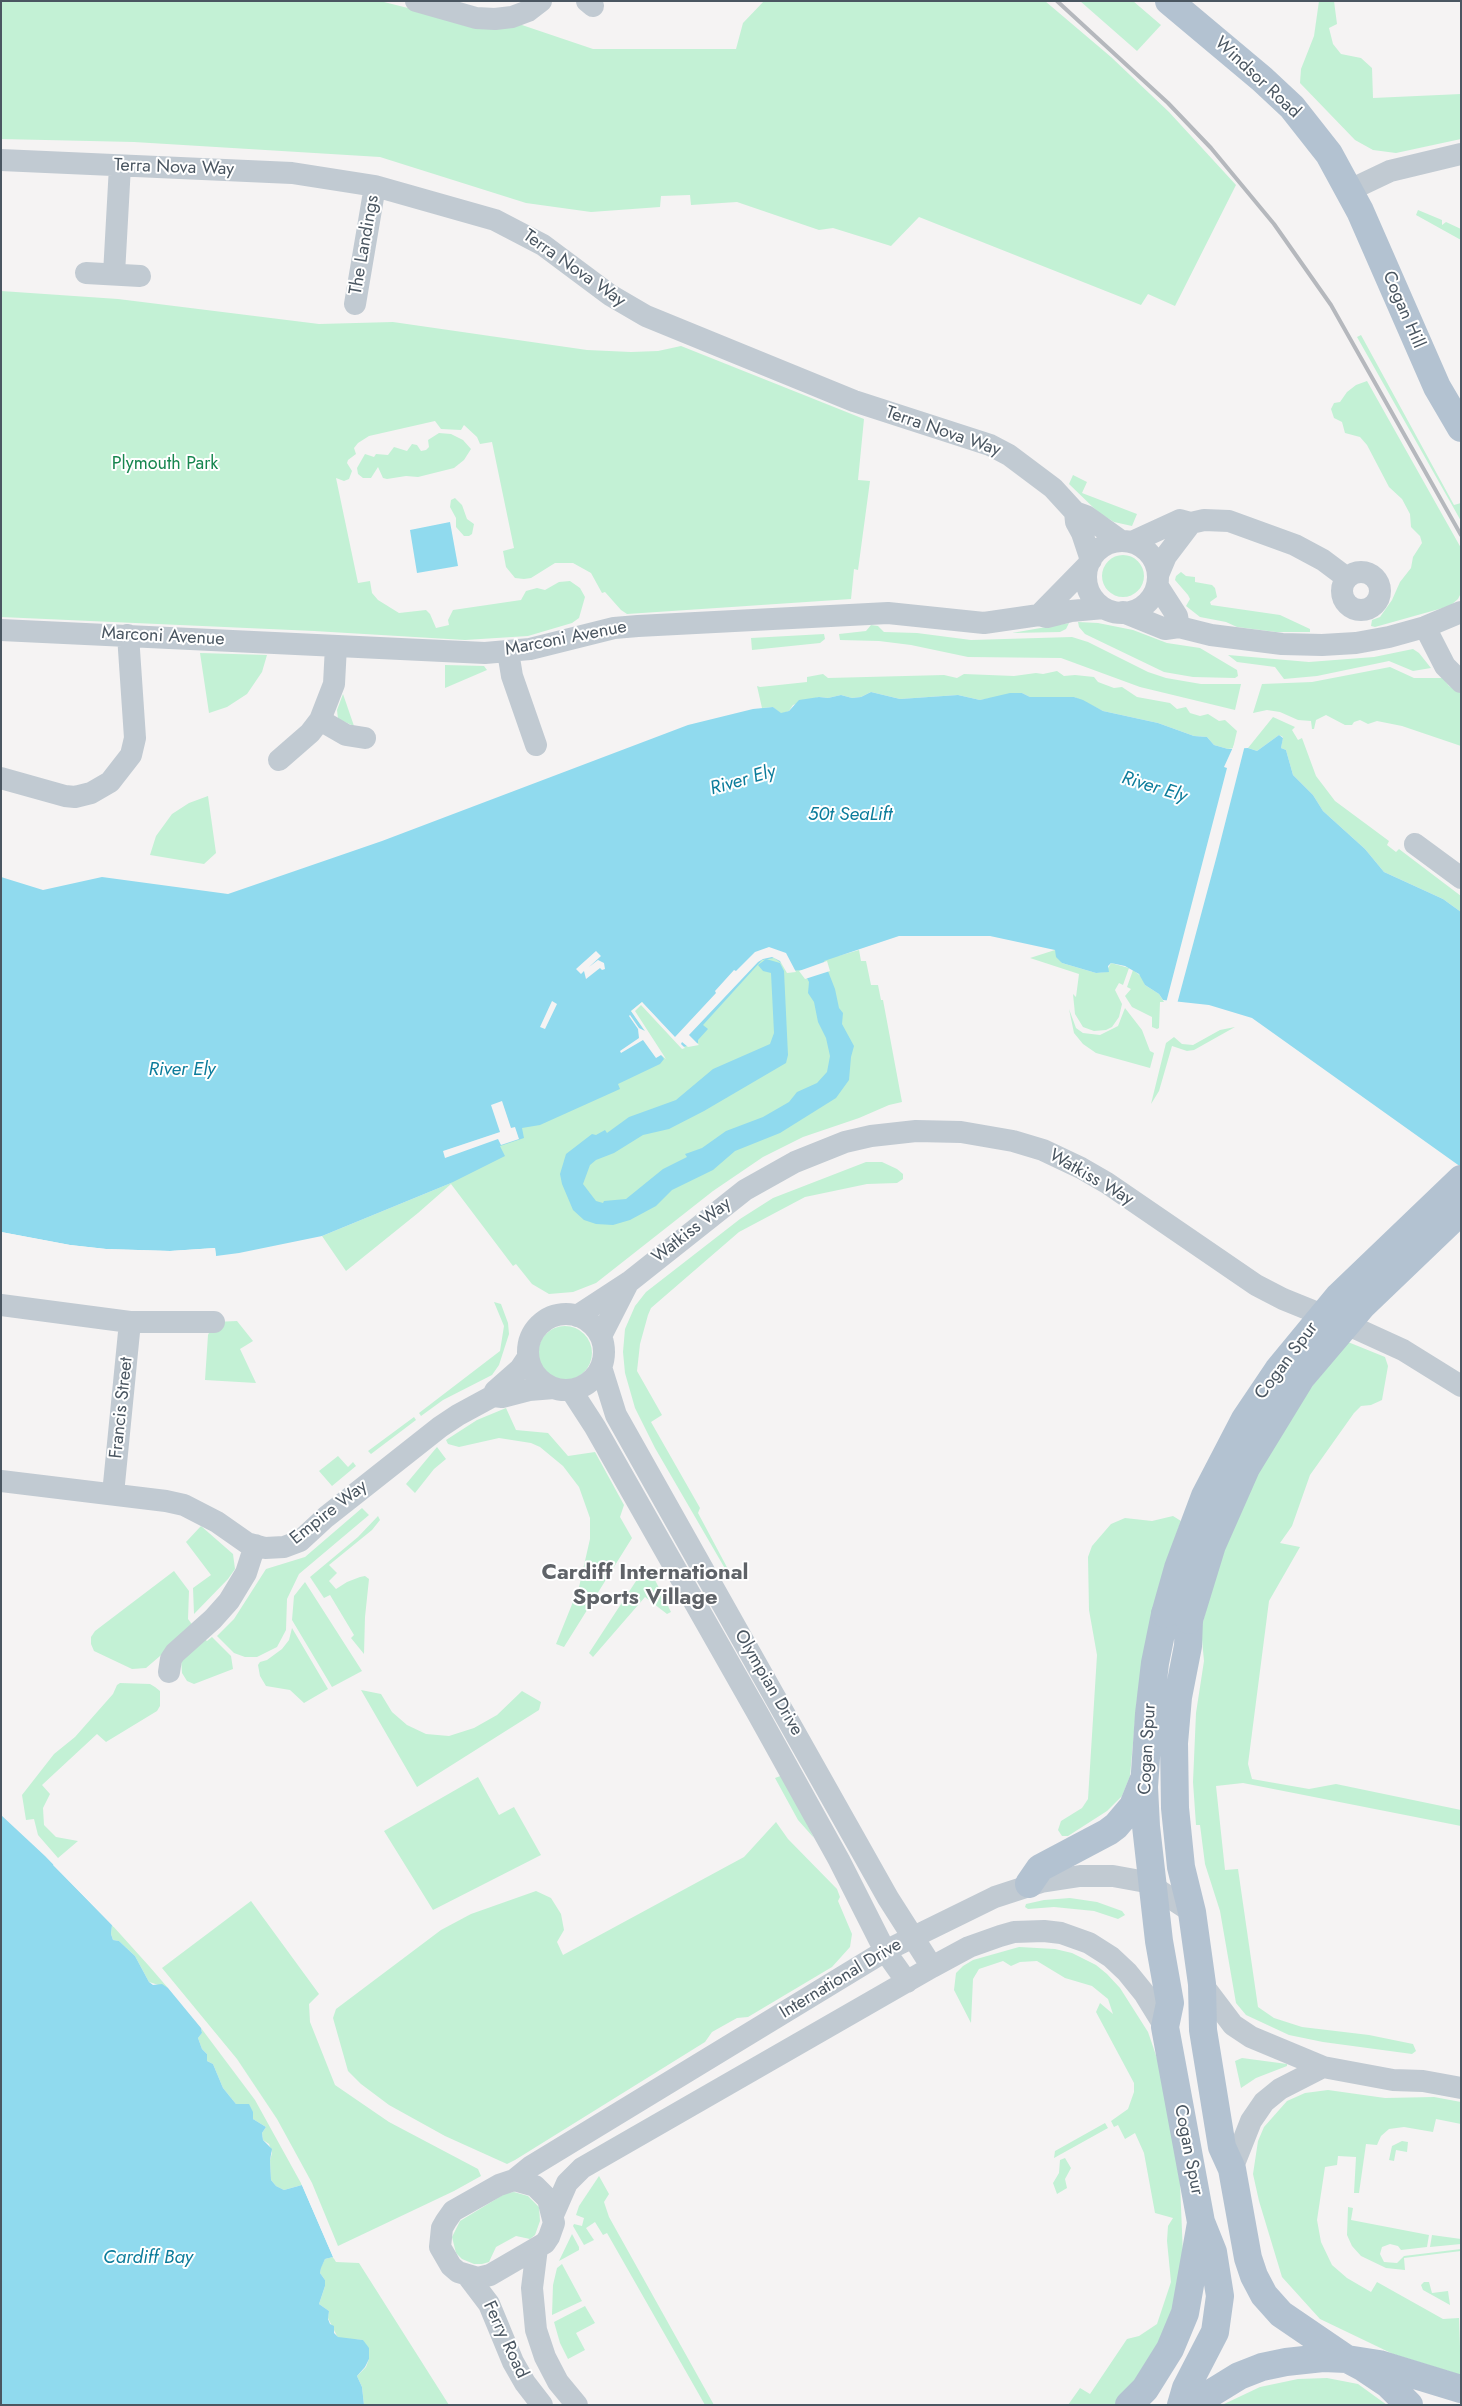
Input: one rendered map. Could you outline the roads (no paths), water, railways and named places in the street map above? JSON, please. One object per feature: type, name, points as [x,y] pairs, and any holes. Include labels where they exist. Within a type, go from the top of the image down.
[{"type":"main road","name":"Windsor Road","points":[[1171,2],[1292,107],[1329,154],[1350,190]]},
{"type":"main road","name":"Cogan Hill","points":[[1350,190],[1437,387],[1461,428]]},
{"type":"main road","name":"Cogan Spur","points":[[1409,2405],[1388,2384],[1347,2359],[1281,2314],[1261,2290],[1248,2258],[1232,2169],[1222,2147],[1203,2030],[1202,1984],[1192,1912],[1181,1867],[1174,1773],[1175,1717],[1188,1646],[1177,1617],[1178,1568],[1205,1496],[1245,1419],[1278,1370],[1339,1296],[1461,1179]]},
{"type":"main road","name":"Cogan Spur","points":[[1181,2405],[1186,2388],[1210,2343],[1219,2312],[1219,2280],[1213,2252],[1201,2222],[1164,2027],[1170,2003],[1152,1886],[1144,1804],[1151,1689],[1177,1617],[1212,1545],[1246,1468],[1296,1386],[1362,1306],[1461,1211]]},
{"type":"main road","points":[[1029,1884],[1040,1868],[1108,1832],[1122,1820],[1138,1798],[1145,1765]]},
{"type":"main road","points":[[1129,2405],[1145,2389],[1170,2348],[1186,2313],[1201,2222]]},
{"type":"main road","points":[[1192,2405],[1239,2376],[1262,2367],[1306,2359],[1347,2359],[1379,2364],[1461,2388]]},
{"type":"street","points":[[416,1],[476,18],[495,19],[512,17],[528,11],[541,1]]},
{"type":"street","points":[[1350,190],[1390,171],[1461,154]]},
{"type":"street","name":"Terra Nova Way","points":[[1,160],[292,173],[375,186],[504,224],[543,245],[610,294],[646,316],[854,401],[990,445],[1009,455],[1038,475],[1075,512],[1086,516],[1127,541]]},
{"type":"street","points":[[114,274],[120,166]]},
{"type":"street","name":"The Landings","points":[[354,304],[375,186]]},
{"type":"street","points":[[86,272],[140,276]]},
{"type":"street","name":"Terra Nova Way","points":[[1075,512],[1076,522],[1082,533],[1090,562]]},
{"type":"street","points":[[1039,615],[1090,562],[1098,551],[1110,543],[1127,541],[1180,520],[1191,523],[1217,519],[1250,527],[1309,552],[1347,578]]},
{"type":"street","points":[[1113,610],[1146,604],[1154,596],[1166,556],[1191,523]]},
{"type":"street","points":[[1127,541],[1142,547],[1150,555],[1158,580],[1177,616],[1179,627]]},
{"type":"street","points":[[1090,562],[1085,576],[1092,595],[1113,610],[1165,629],[1179,627],[1211,635],[1282,644],[1322,645],[1373,640],[1425,627],[1461,612]]},
{"type":"street","name":"Marconi Avenue","points":[[1,630],[448,652],[508,652],[546,646],[614,628],[638,626],[882,613],[913,614],[984,623],[1039,615],[1047,617],[1071,611],[1113,610]]},
{"type":"street","points":[[1425,627],[1445,666],[1461,682]]},
{"type":"street","points":[[1,778],[65,796],[75,797],[91,793],[110,782],[122,768],[134,747],[128,635]]},
{"type":"street","points":[[280,760],[310,733],[320,720],[334,684],[336,646]]},
{"type":"street","points":[[508,652],[512,676],[536,745]]},
{"type":"street","points":[[320,720],[346,735],[365,738]]},
{"type":"street","points":[[1415,844],[1461,878]]},
{"type":"street","name":"Watkiss Way","points":[[577,1316],[629,1282],[745,1190],[770,1174],[818,1152],[845,1142],[886,1134],[940,1131],[978,1134],[1013,1141],[1042,1150],[1081,1168],[1107,1183],[1256,1285],[1283,1300],[1357,1329],[1403,1350],[1461,1386]]},
{"type":"street","name":"Watkiss Way","points":[[600,1336],[629,1282]]},
{"type":"street","points":[[1,1304],[130,1322],[214,1322]]},
{"type":"street","points":[[559,1315],[577,1316],[595,1327],[600,1336],[604,1346],[601,1367],[589,1383],[562,1389],[541,1381],[532,1370],[528,1357],[530,1341],[541,1323],[559,1315]]},
{"type":"street","name":"Francis Street","points":[[113,1494],[130,1322]]},
{"type":"street","name":"Empire Way","points":[[493,1396],[495,1391],[520,1369],[528,1357]]},
{"type":"street","name":"Olympian Drive","points":[[601,1367],[616,1415],[912,1937],[932,1967]]},
{"type":"street","name":"Empire Way","points":[[1,1481],[164,1500],[184,1505],[217,1522],[241,1539],[255,1545],[265,1548],[284,1547],[300,1540],[333,1511],[458,1415],[493,1396],[502,1397],[529,1390],[562,1389]]},
{"type":"street","name":"Olympian Drive","points":[[562,1389],[595,1427],[840,1860],[885,1951],[907,1982]]},
{"type":"street","points":[[169,1672],[171,1659],[175,1654],[221,1612],[238,1589],[250,1565],[255,1545]]},
{"type":"street","name":"International Drive","points":[[514,2180],[530,2167],[885,1951],[995,1897],[1029,1884],[1057,1879],[1099,1876],[1128,1878],[1152,1886],[1192,1912]]},
{"type":"street","name":"International Drive","points":[[553,2215],[567,2183],[582,2168],[721,2086],[932,1967],[969,1947],[1007,1934],[1030,1931],[1060,1933],[1089,1943],[1111,1957],[1127,1972],[1144,1993],[1164,2027]]},
{"type":"street","points":[[1202,1984],[1233,2025],[1251,2037],[1323,2067],[1393,2080],[1423,2081],[1461,2088]]},
{"type":"street","points":[[1232,2169],[1251,2121],[1264,2102],[1280,2089],[1323,2067]]},
{"type":"street","points":[[514,2180],[529,2183],[543,2192],[553,2215],[552,2230],[545,2243],[490,2275],[484,2278],[467,2276],[451,2266],[444,2256],[440,2247],[442,2228],[452,2211],[499,2185],[514,2180]]},
{"type":"street","name":"Ferry Road","points":[[537,2248],[532,2294],[536,2330],[545,2357],[558,2382],[577,2405]]},
{"type":"street","name":"Ferry Road","points":[[467,2276],[489,2304],[513,2362],[525,2383],[542,2405]]},
{"type":"water","points":[[450,522],[458,566],[417,573],[410,530]]},
{"type":"water","name":"River Ely","points":[[871,692],[900,699],[958,695],[980,700],[1010,693],[1022,693],[1030,697],[1074,697],[1103,711],[1158,723],[1194,736],[1207,737],[1214,745],[1228,749],[1248,748],[1257,751],[1279,735],[1283,738],[1281,748],[1286,750],[1293,775],[1313,795],[1323,811],[1365,849],[1384,872],[1443,899],[1461,912],[1461,1167],[1252,1018],[1209,1005],[1163,1000],[1159,994],[1145,985],[1139,974],[1125,966],[1111,963],[1108,966],[1109,972],[1096,973],[1062,963],[1056,957],[1055,950],[990,936],[899,936],[824,961],[835,989],[839,1008],[843,1013],[842,1024],[854,1046],[849,1080],[836,1098],[780,1133],[735,1151],[713,1170],[672,1190],[656,1206],[630,1220],[613,1225],[596,1224],[584,1220],[573,1210],[562,1184],[560,1174],[566,1154],[592,1134],[596,1135],[605,1130],[607,1133],[629,1117],[676,1100],[713,1069],[770,1044],[774,1033],[771,973],[763,971],[758,965],[765,959],[762,960],[703,1025],[708,1029],[698,1040],[698,1043],[683,1047],[642,1002],[631,1011],[664,1059],[660,1064],[618,1084],[620,1089],[540,1125],[522,1128],[524,1138],[500,1146],[505,1156],[451,1183],[322,1236],[216,1256],[215,1248],[170,1251],[106,1249],[70,1245],[1,1232],[1,877],[43,890],[102,877],[228,894],[382,841],[688,725],[753,709],[773,707],[781,713],[789,711],[799,700],[841,695],[852,698],[861,697]],"holes":[[[774,958],[783,964],[787,971],[803,970],[809,982],[808,993],[814,1002],[818,1022],[826,1038],[830,1056],[827,1072],[817,1083],[797,1092],[789,1102],[763,1117],[726,1131],[702,1148],[685,1154],[687,1157],[663,1169],[626,1199],[604,1201],[603,1203],[596,1201],[583,1184],[590,1165],[596,1160],[614,1153],[643,1135],[669,1129],[704,1111],[786,1063],[788,1055],[784,971],[780,963],[767,959]]]},
{"type":"water","name":"Cardiff Bay","points":[[1,1815],[45,1856],[112,1925],[111,1934],[113,1940],[119,1941],[135,1956],[149,1982],[153,1985],[162,1984],[168,1988],[201,2028],[202,2033],[198,2038],[202,2049],[207,2054],[207,2061],[213,2064],[223,2088],[236,2104],[249,2104],[253,2112],[253,2119],[266,2127],[262,2133],[263,2140],[272,2149],[270,2160],[271,2180],[276,2186],[284,2190],[302,2185],[333,2257],[325,2259],[321,2268],[320,2273],[325,2280],[325,2286],[319,2304],[329,2311],[328,2319],[330,2324],[334,2326],[334,2333],[338,2337],[363,2340],[369,2348],[369,2359],[357,2376],[362,2387],[364,2405],[1,2405]]},
{"type":"railway","points":[[1057,1],[1168,103],[1211,148],[1274,224],[1331,305],[1461,535]]},
{"type":"district","name":"Cardiff International Sports Village","points":[[645,1586]]},
{"type":"park label","name":"Plymouth Park","points":[[165,465]]},
{"type":"water label","name":"50t SeaLift","points":[[850,815]]}]
